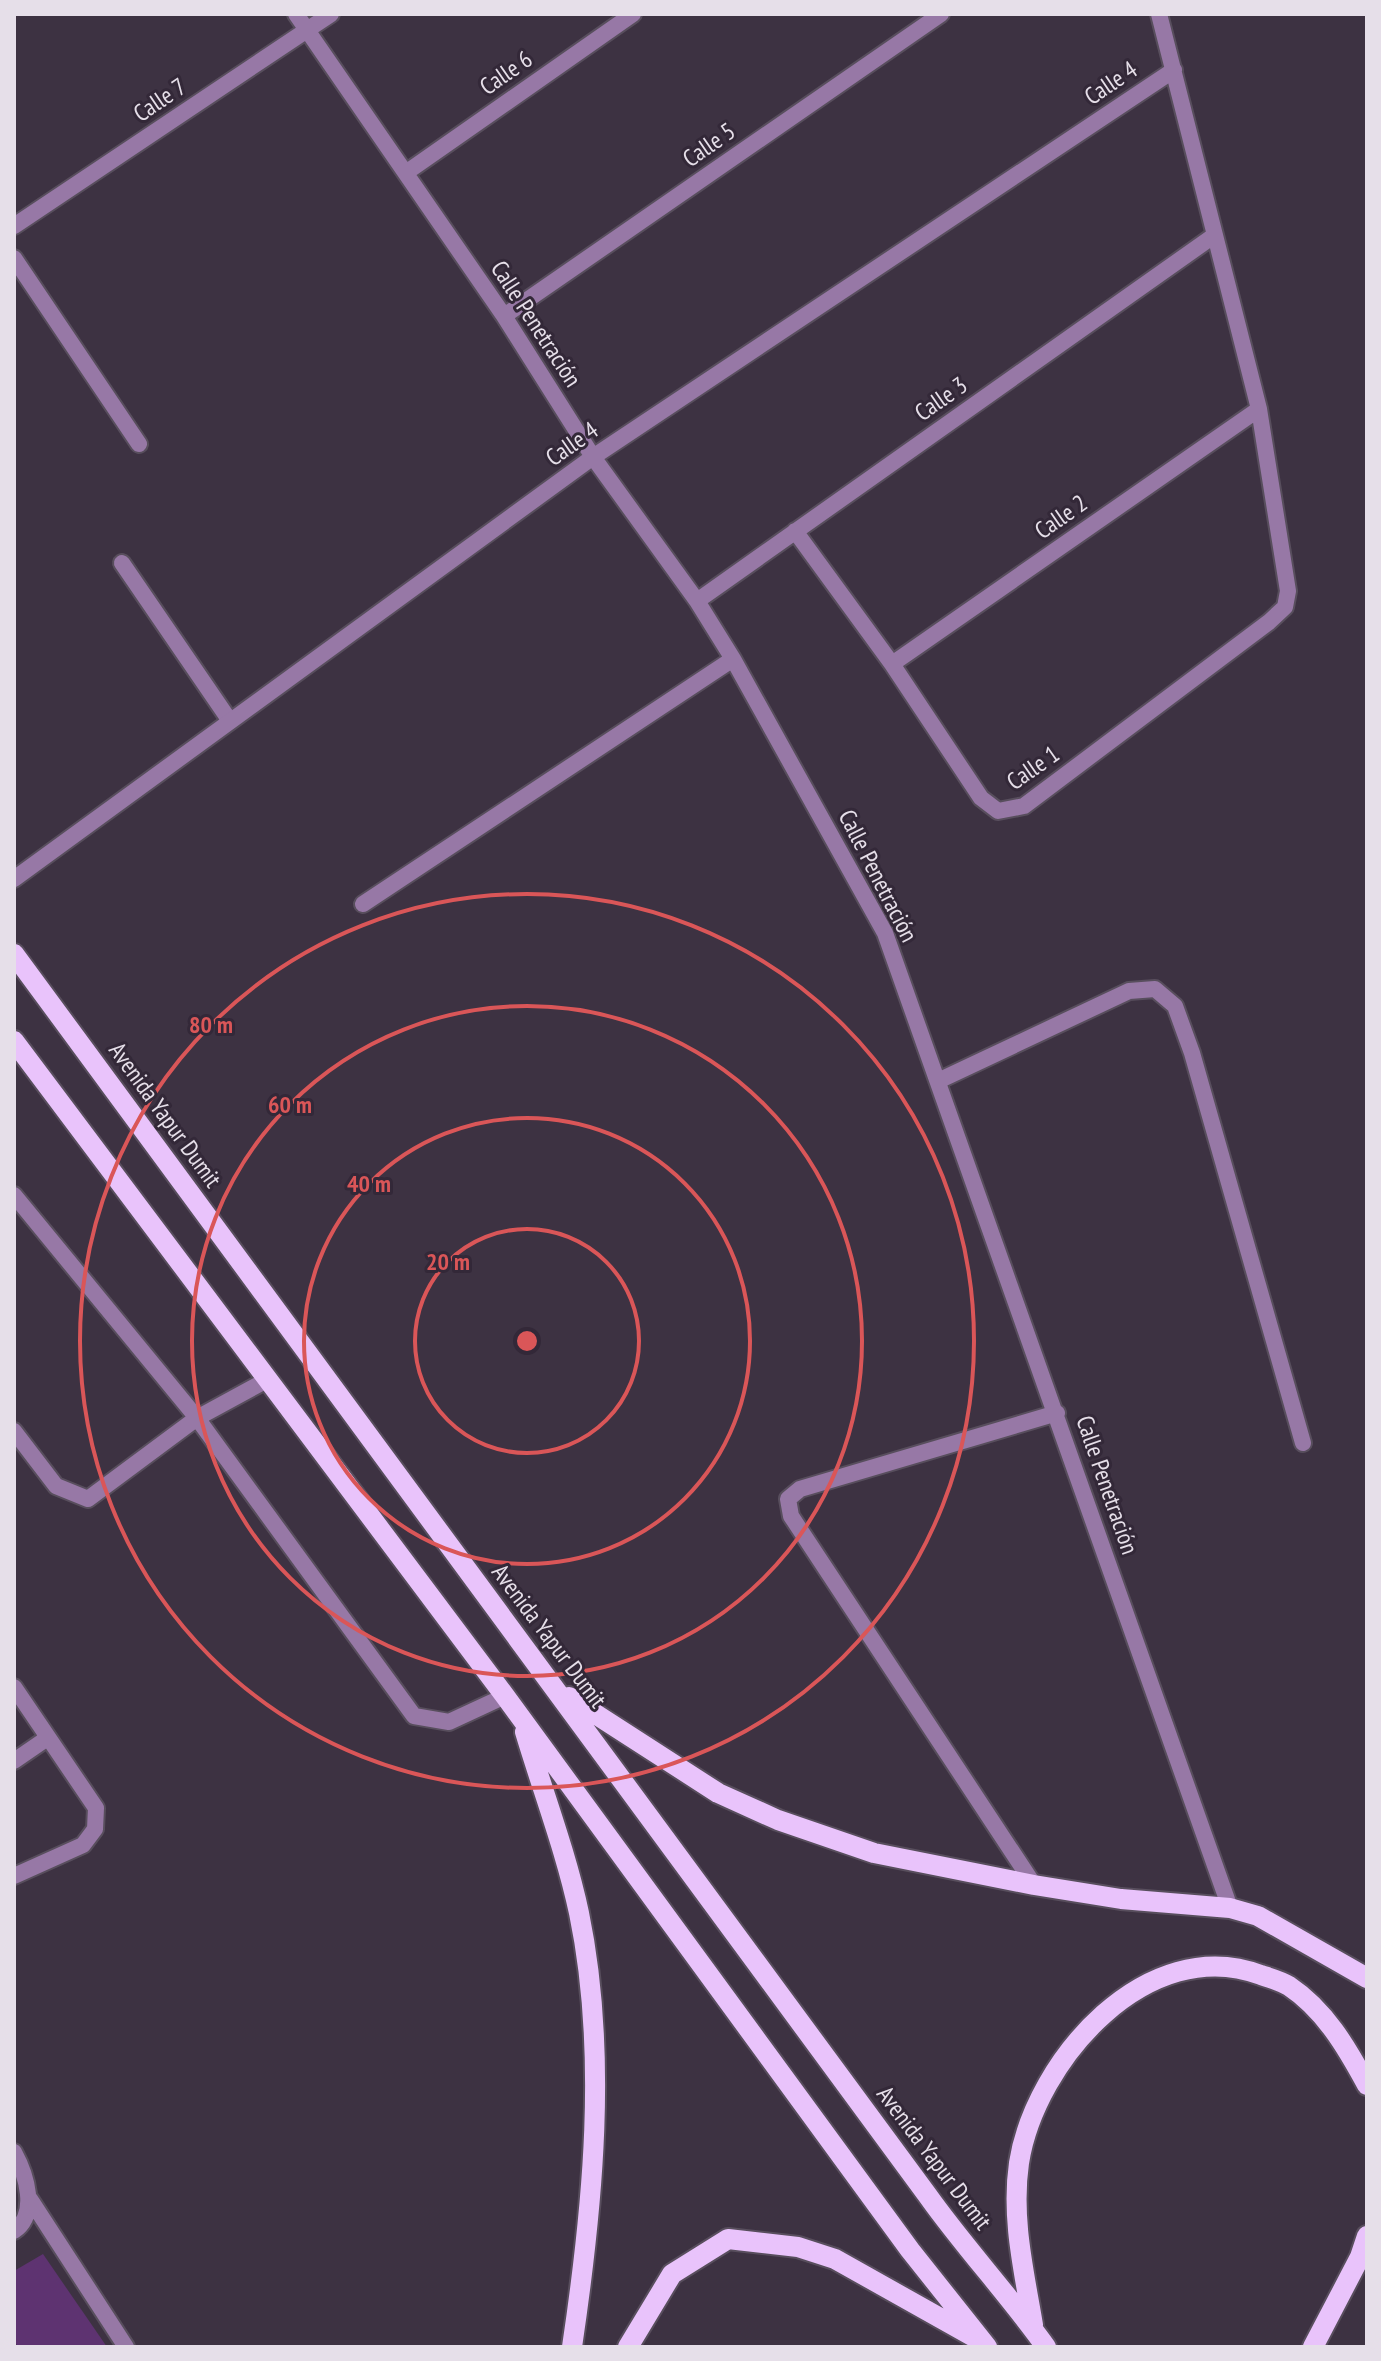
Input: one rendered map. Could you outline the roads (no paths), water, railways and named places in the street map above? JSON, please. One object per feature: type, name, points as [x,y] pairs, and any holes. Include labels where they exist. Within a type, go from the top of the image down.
[{"type":"main road","name":"Avenida Yapur Dumit","points":[[14,954],[553,1687],[637,1795],[936,2207],[1046,2347]]},
{"type":"main road","points":[[14,1041],[265,1381],[505,1696],[901,2238],[985,2345]]},
{"type":"main road","points":[[553,1687],[718,1793],[778,1820],[874,1853],[1034,1885],[1121,1899],[1230,1908],[1258,1916],[1367,1978]]},
{"type":"main road","points":[[520,1717],[578,1911],[594,2015],[592,2134],[582,2284],[572,2347]]},
{"type":"main road","points":[[1033,2329],[1016,2224],[1020,2162],[1028,2132],[1037,2102],[1062,2061],[1095,2023],[1134,1992],[1187,1967],[1238,1966],[1288,1985],[1339,2035],[1367,2085]]},
{"type":"main road","points":[[1313,2347],[1360,2257],[1367,2236]]},
{"type":"main road","points":[[628,2347],[672,2274],[728,2239],[798,2247],[835,2259],[985,2345]]},
{"type":"street","name":"Calle Penetración","points":[[296,14],[504,316],[593,457],[697,601],[733,659],[885,933],[1230,1908]]},
{"type":"street","name":"Calle 7","points":[[14,226],[331,14]]},
{"type":"street","name":"Calle 6","points":[[407,172],[633,14]]},
{"type":"street","name":"Calle 5","points":[[504,316],[941,14]]},
{"type":"street","points":[[1159,14],[1212,237],[1259,409]]},
{"type":"street","name":"Calle 4","points":[[14,879],[593,457],[1174,70]]},
{"type":"street","name":"Calle 3","points":[[697,601],[1212,237]]},
{"type":"street","points":[[14,258],[139,444]]},
{"type":"street","name":"Calle 1","points":[[795,531],[892,664],[981,798],[998,811],[1013,811],[1024,806],[1269,622],[1288,599],[1259,409]]},
{"type":"street","name":"Calle 2","points":[[892,664],[1259,409]]},
{"type":"street","points":[[122,563],[230,721]]},
{"type":"street","points":[[363,904],[733,659]]},
{"type":"street","points":[[938,1081],[1129,991],[1155,989],[1175,1006],[1192,1053],[1303,1443]]},
{"type":"street","points":[[14,1195],[197,1418],[414,1716],[449,1722],[505,1696]]},
{"type":"street","points":[[14,1431],[56,1486],[88,1499],[197,1418],[265,1381]]},
{"type":"street","points":[[1034,1885],[791,1516],[788,1499],[800,1489],[1057,1413]]},
{"type":"street","points":[[14,1687],[46,1739],[96,1808],[95,1829],[83,1845],[14,1876]]},
{"type":"street","points":[[14,1761],[46,1739]]},
{"type":"street","points":[[14,2152],[23,2167],[30,2199],[126,2347]]},
{"type":"street","points":[[14,2231],[20,2227],[30,2199]]}]
